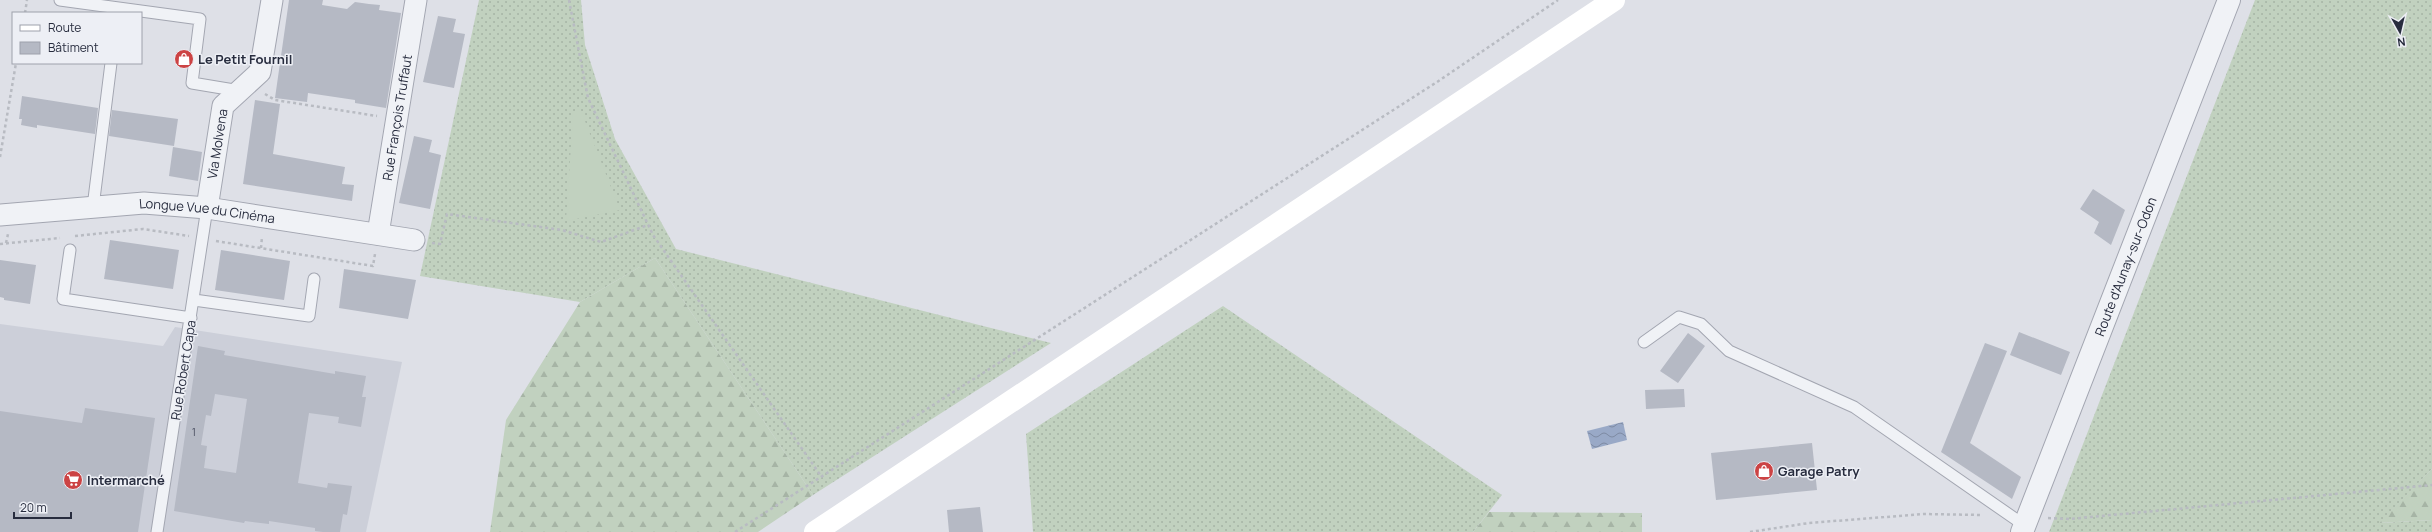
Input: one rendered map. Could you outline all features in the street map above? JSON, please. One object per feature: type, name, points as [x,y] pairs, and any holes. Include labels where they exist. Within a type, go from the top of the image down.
[{"type":"main road","points":[[814,532],[1614,0]]},
{"type":"street","name":"Via Molvena","points":[[207,208],[223,106],[260,72],[272,0]]},
{"type":"street","name":"Rue François Truffaut","points":[[378,234],[416,0]]},
{"type":"street","name":"Route d'Aunay-sur-Odon","points":[[2020,524],[2229,0]]},
{"type":"street","name":"Longue Vue du Cinéma","points":[[0,215],[144,202],[207,208],[414,240]]},
{"type":"lane","points":[[60,0],[136,12]]},
{"type":"lane","points":[[142,13],[200,19],[192,83],[240,91]]},
{"type":"lane","points":[[93,207],[111,64]]},
{"type":"lane","name":"Rue Robert Capa","points":[[156,532],[194,300],[207,208]]},
{"type":"lane","points":[[70,250],[63,299],[191,318]]},
{"type":"lane","points":[[194,300],[309,316],[314,279]]},
{"type":"lane","points":[[1644,342],[1680,317],[1701,324],[1729,351],[1854,407],[2020,524]]},
{"type":"path","points":[[25,12],[27,0]]},
{"type":"path","points":[[569,0],[588,98],[653,235],[821,476]]},
{"type":"path","points":[[735,532],[1437,82],[1558,0]]},
{"type":"path","points":[[0,158],[16,64]]},
{"type":"path","points":[[275,100],[396,119]]},
{"type":"path","points":[[414,240],[440,244],[447,214],[562,230],[601,242],[648,225]]},
{"type":"path","points":[[2046,517],[2069,519],[2432,485]]},
{"type":"path","points":[[1750,532],[1809,523],[1924,514],[2020,524]]},
{"type":"shaded area","points":[[0,324],[163,346],[175,327],[402,362],[366,532],[0,532]]},
{"type":"green space","points":[[479,0],[581,0],[585,45],[615,139],[676,249],[1051,343],[813,495],[655,258],[580,302],[420,276]]},
{"type":"green space","points":[[2255,0],[2432,0],[2432,469],[2380,523],[2432,520],[2432,532],[2049,532]]},
{"type":"green space","points":[[581,111],[620,210],[566,221],[573,115]]},
{"type":"green space","points":[[655,258],[813,495],[758,532],[490,532],[506,420],[580,302]]},
{"type":"green space","points":[[1223,306],[1502,495],[1473,532],[1033,532],[1026,434]]},
{"type":"green space","points":[[2432,469],[2432,520],[2379,523]]},
{"type":"green space","points":[[1489,512],[1642,513],[1642,532],[1473,532]]},
{"type":"water","points":[[1623,422],[1627,440],[1592,449],[1587,431]]},
{"type":"building","points":[[289,0],[323,0],[322,5],[347,9],[355,2],[380,5],[379,10],[401,13],[386,108],[355,103],[355,100],[308,93],[307,102],[275,98]]},
{"type":"building","points":[[438,16],[456,19],[453,32],[465,34],[454,88],[423,82]]},
{"type":"building","points":[[22,96],[98,108],[95,134],[37,125],[37,128],[21,125],[22,119],[19,119]]},
{"type":"building","points":[[255,100],[280,104],[273,154],[345,167],[342,184],[354,185],[352,201],[243,184]]},
{"type":"building","points":[[112,110],[178,119],[174,146],[109,136]]},
{"type":"building","points":[[414,136],[432,140],[429,152],[441,155],[430,209],[399,203]]},
{"type":"building","points":[[173,147],[202,152],[198,181],[169,176]]},
{"type":"building","points":[[2093,189],[2125,210],[2111,245],[2094,233],[2099,222],[2080,209]]},
{"type":"building","points":[[110,240],[179,250],[173,289],[104,279]]},
{"type":"building","points":[[221,250],[290,261],[284,300],[215,290]]},
{"type":"building","points":[[0,260],[36,265],[30,304],[4,300],[4,298],[0,297]]},
{"type":"building","points":[[344,269],[416,280],[408,319],[339,308]]},
{"type":"building","points":[[2019,332],[2070,352],[2061,375],[2010,355]]},
{"type":"building","points":[[1688,333],[1705,346],[1678,383],[1660,371]]},
{"type":"building","points":[[1985,343],[2007,351],[1970,443],[2021,477],[2012,499],[1941,452]]},
{"type":"building","points":[[198,346],[225,351],[224,355],[335,374],[335,371],[366,376],[362,397],[366,397],[361,427],[338,423],[339,417],[309,413],[298,483],[327,488],[328,483],[352,486],[347,515],[343,514],[340,532],[315,531],[315,528],[269,521],[269,524],[245,521],[244,523],[174,511]],"holes":[[[215,394],[247,399],[236,473],[204,468],[207,446],[201,445],[206,415],[211,416]]]},
{"type":"building","points":[[1684,389],[1685,407],[1646,409],[1645,390]]},
{"type":"building","name":"Intermarché","points":[[85,408],[155,418],[138,532],[0,532],[0,411],[82,423]]},
{"type":"building","name":"Garage Patry","points":[[1812,443],[1817,490],[1716,500],[1711,453]]},
{"type":"building","points":[[980,507],[983,532],[949,532],[947,510]]},
{"type":"place","name":"Le Petit Fournil","points":[[184,59]]},
{"type":"place","name":"Garage Patry","points":[[1764,471]]},
{"type":"place","name":"Intermarché","points":[[73,480]]}]
